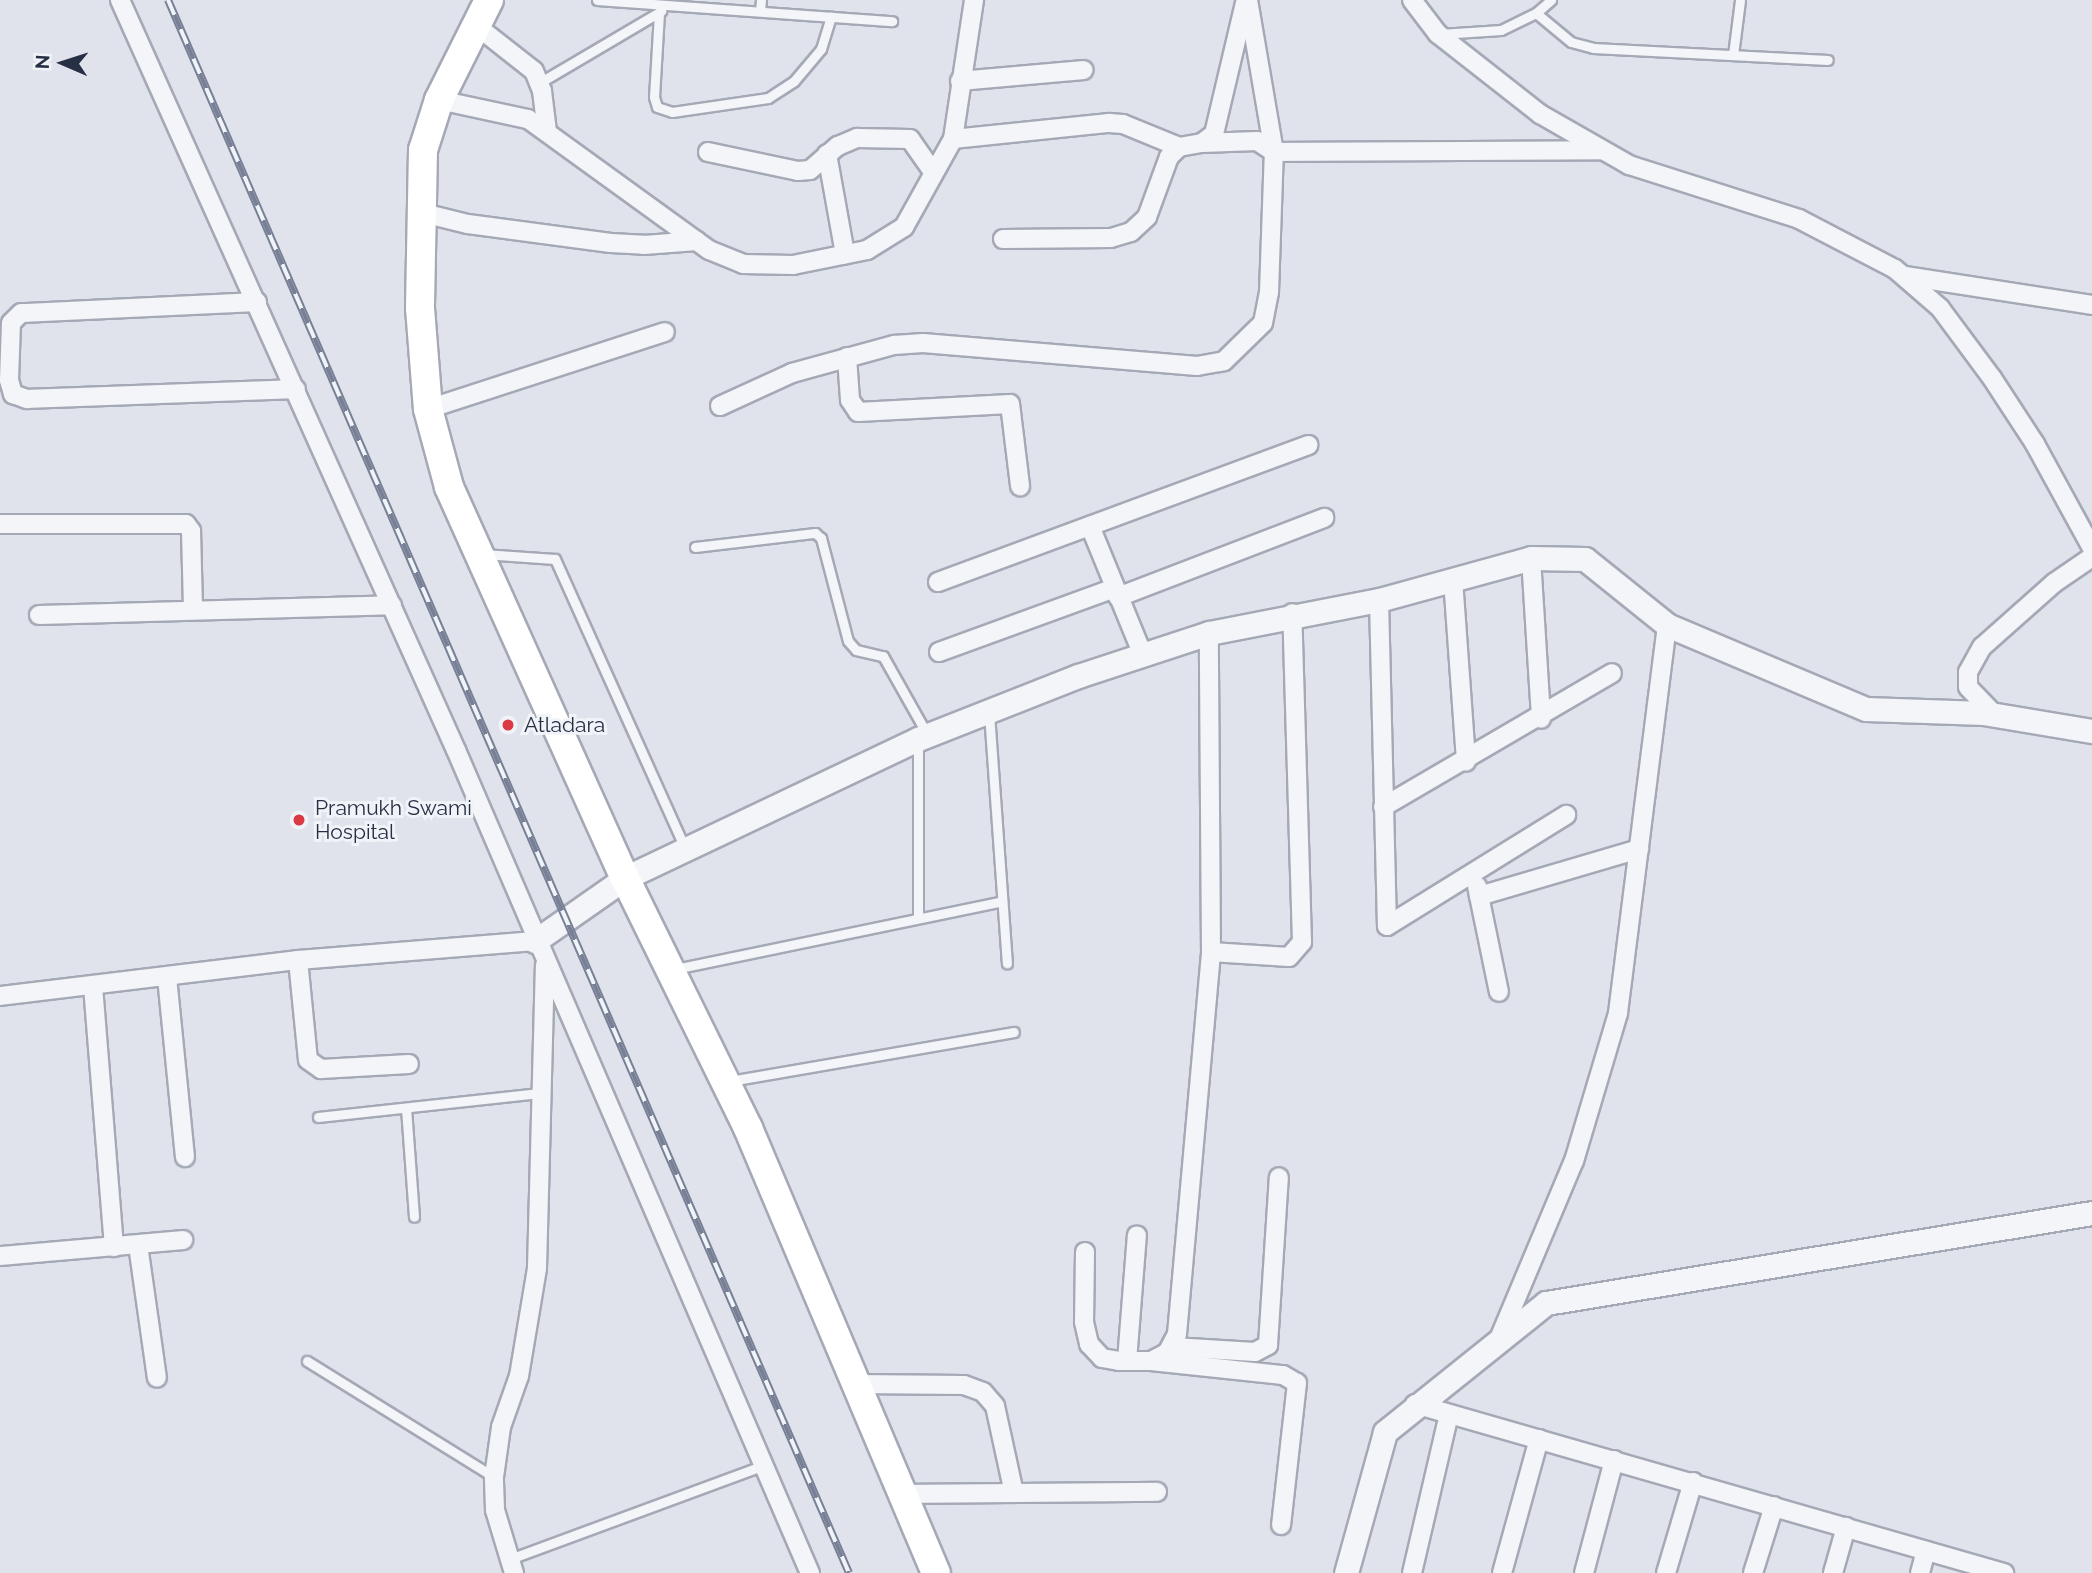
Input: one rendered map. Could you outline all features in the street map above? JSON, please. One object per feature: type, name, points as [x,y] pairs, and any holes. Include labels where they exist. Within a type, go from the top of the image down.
[{"type":"main road","points":[[484,8],[439,100],[423,150],[419,212],[420,308],[428,409],[450,487],[625,878],[725,1082],[936,1573]]},
{"type":"street","points":[[120,0],[392,605],[810,1573]]},
{"type":"street","points":[[439,100],[528,119],[547,130],[697,240],[743,264],[793,265],[867,250],[904,227],[932,170],[953,139],[974,0]]},
{"type":"street","points":[[1202,143],[1214,134],[1220,120],[1247,0]]},
{"type":"street","points":[[720,406],[792,373],[847,357],[923,343],[1197,366],[1224,361],[1263,323],[1269,292],[1274,152],[1247,0]]},
{"type":"street","points":[[1412,0],[1438,34],[1540,114],[1602,150],[1629,165],[1799,219],[1904,276],[1940,308],[1992,379],[2035,444],[2092,548]]},
{"type":"street","points":[[484,8],[539,83],[547,130]]},
{"type":"street","points":[[960,80],[1084,70]]},
{"type":"street","points":[[953,139],[1109,123],[1123,124],[1179,147],[1202,143],[1257,141],[1274,152],[1602,150]]},
{"type":"street","points":[[708,152],[798,172],[810,170],[827,155],[857,138],[910,139],[932,170]]},
{"type":"street","points":[[1003,239],[1111,237],[1131,232],[1147,217],[1169,157],[1179,147]]},
{"type":"street","points":[[827,155],[845,254]]},
{"type":"street","points":[[419,212],[468,224],[611,243],[644,246],[697,240]]},
{"type":"street","points":[[1904,276],[2092,305]]},
{"type":"street","points":[[257,302],[21,313],[11,323],[13,394],[27,399],[296,389]]},
{"type":"street","points":[[428,409],[665,332]]},
{"type":"street","points":[[847,357],[850,400],[858,412],[1010,404],[1020,486]]},
{"type":"street","points":[[938,582],[1308,444]]},
{"type":"street","points":[[939,652],[1117,593],[1324,518]]},
{"type":"street","points":[[0,524],[186,524],[191,531],[193,607]]},
{"type":"street","points":[[1090,526],[1142,653]]},
{"type":"street","points":[[1994,715],[1968,687],[1968,672],[1982,647],[2054,583],[2092,557]]},
{"type":"street","points":[[0,996],[298,960],[540,951],[625,878],[923,737],[1142,653],[1209,633],[1292,613],[1379,600],[1531,558],[1585,559],[1667,625],[1866,709],[1994,715],[2092,731]]},
{"type":"street","points":[[1531,558],[1541,719]]},
{"type":"street","points":[[1453,579],[1466,762]]},
{"type":"street","points":[[1379,600],[1387,926],[1566,815]]},
{"type":"street","points":[[40,615],[193,607],[392,605]]},
{"type":"street","points":[[1211,952],[1289,957],[1302,942],[1292,613]]},
{"type":"street","points":[[1499,1339],[1574,1161],[1604,1070],[1618,1013],[1667,625]]},
{"type":"street","points":[[1173,1348],[1211,952],[1209,633]]},
{"type":"street","points":[[1383,807],[1541,719],[1612,673]]},
{"type":"street","points":[[1479,895],[1639,849]]},
{"type":"street","points":[[1474,872],[1499,992]]},
{"type":"street","points":[[512,1566],[495,1510],[495,1477],[501,1427],[519,1377],[537,1268],[540,951]]},
{"type":"street","points":[[298,960],[308,1060],[321,1069],[409,1064]]},
{"type":"street","points":[[167,977],[185,1157]]},
{"type":"street","points":[[93,986],[114,1247]]},
{"type":"street","points":[[1151,1362],[1173,1348],[1255,1352],[1268,1345],[1279,1177]]},
{"type":"street","points":[[1346,1573],[1385,1432],[1415,1404],[1546,1303],[1583,1293],[2092,1213]]},
{"type":"street","points":[[1127,1361],[1137,1235]]},
{"type":"street","points":[[0,1256],[183,1240]]},
{"type":"street","points":[[138,1244],[157,1378]]},
{"type":"street","points":[[1085,1252],[1084,1322],[1089,1344],[1102,1358],[1283,1375],[1297,1383],[1281,1525]]},
{"type":"street","points":[[856,1384],[964,1385],[983,1392],[995,1406],[1014,1493]]},
{"type":"street","points":[[1415,1404],[2000,1572]]},
{"type":"street","points":[[1412,1573],[1449,1414]]},
{"type":"street","points":[[1502,1573],[1539,1439]]},
{"type":"street","points":[[1584,1573],[1614,1460]]},
{"type":"street","points":[[1666,1573],[1693,1482]]},
{"type":"street","points":[[903,1494],[1157,1492]]},
{"type":"street","points":[[1754,1573],[1774,1506]]},
{"type":"street","points":[[1833,1573],[1846,1527]]},
{"type":"street","points":[[1920,1573],[1926,1551]]},
{"type":"lane","points":[[597,0],[892,21]]},
{"type":"lane","points":[[760,11],[761,0]]},
{"type":"lane","points":[[1438,34],[1501,30],[1536,13],[1551,0]]},
{"type":"lane","points":[[1733,55],[1740,0]]},
{"type":"lane","points":[[539,83],[672,5]]},
{"type":"lane","points":[[659,13],[654,97],[657,107],[673,112],[768,98],[794,81],[821,49],[831,17]]},
{"type":"lane","points":[[1536,13],[1571,42],[1593,48],[1828,60]]},
{"type":"lane","points":[[695,547],[815,533],[821,538],[848,641],[856,650],[883,656],[923,737],[918,918]]},
{"type":"lane","points":[[480,554],[555,559],[685,849]]},
{"type":"lane","points":[[989,712],[1007,963]]},
{"type":"lane","points":[[670,970],[1002,901]]},
{"type":"lane","points":[[725,1082],[1014,1032]]},
{"type":"lane","points":[[318,1117],[540,1093]]},
{"type":"lane","points":[[406,1108],[414,1217]]},
{"type":"lane","points":[[307,1361],[495,1477]]},
{"type":"lane","points":[[512,1566],[764,1465]]},
{"type":"railway","points":[[168,0],[849,1573]]},
{"type":"place","name":"Atladara","points":[[508,725]]},
{"type":"place","name":"Pramukh Swami Hospital","points":[[299,820]]}]
